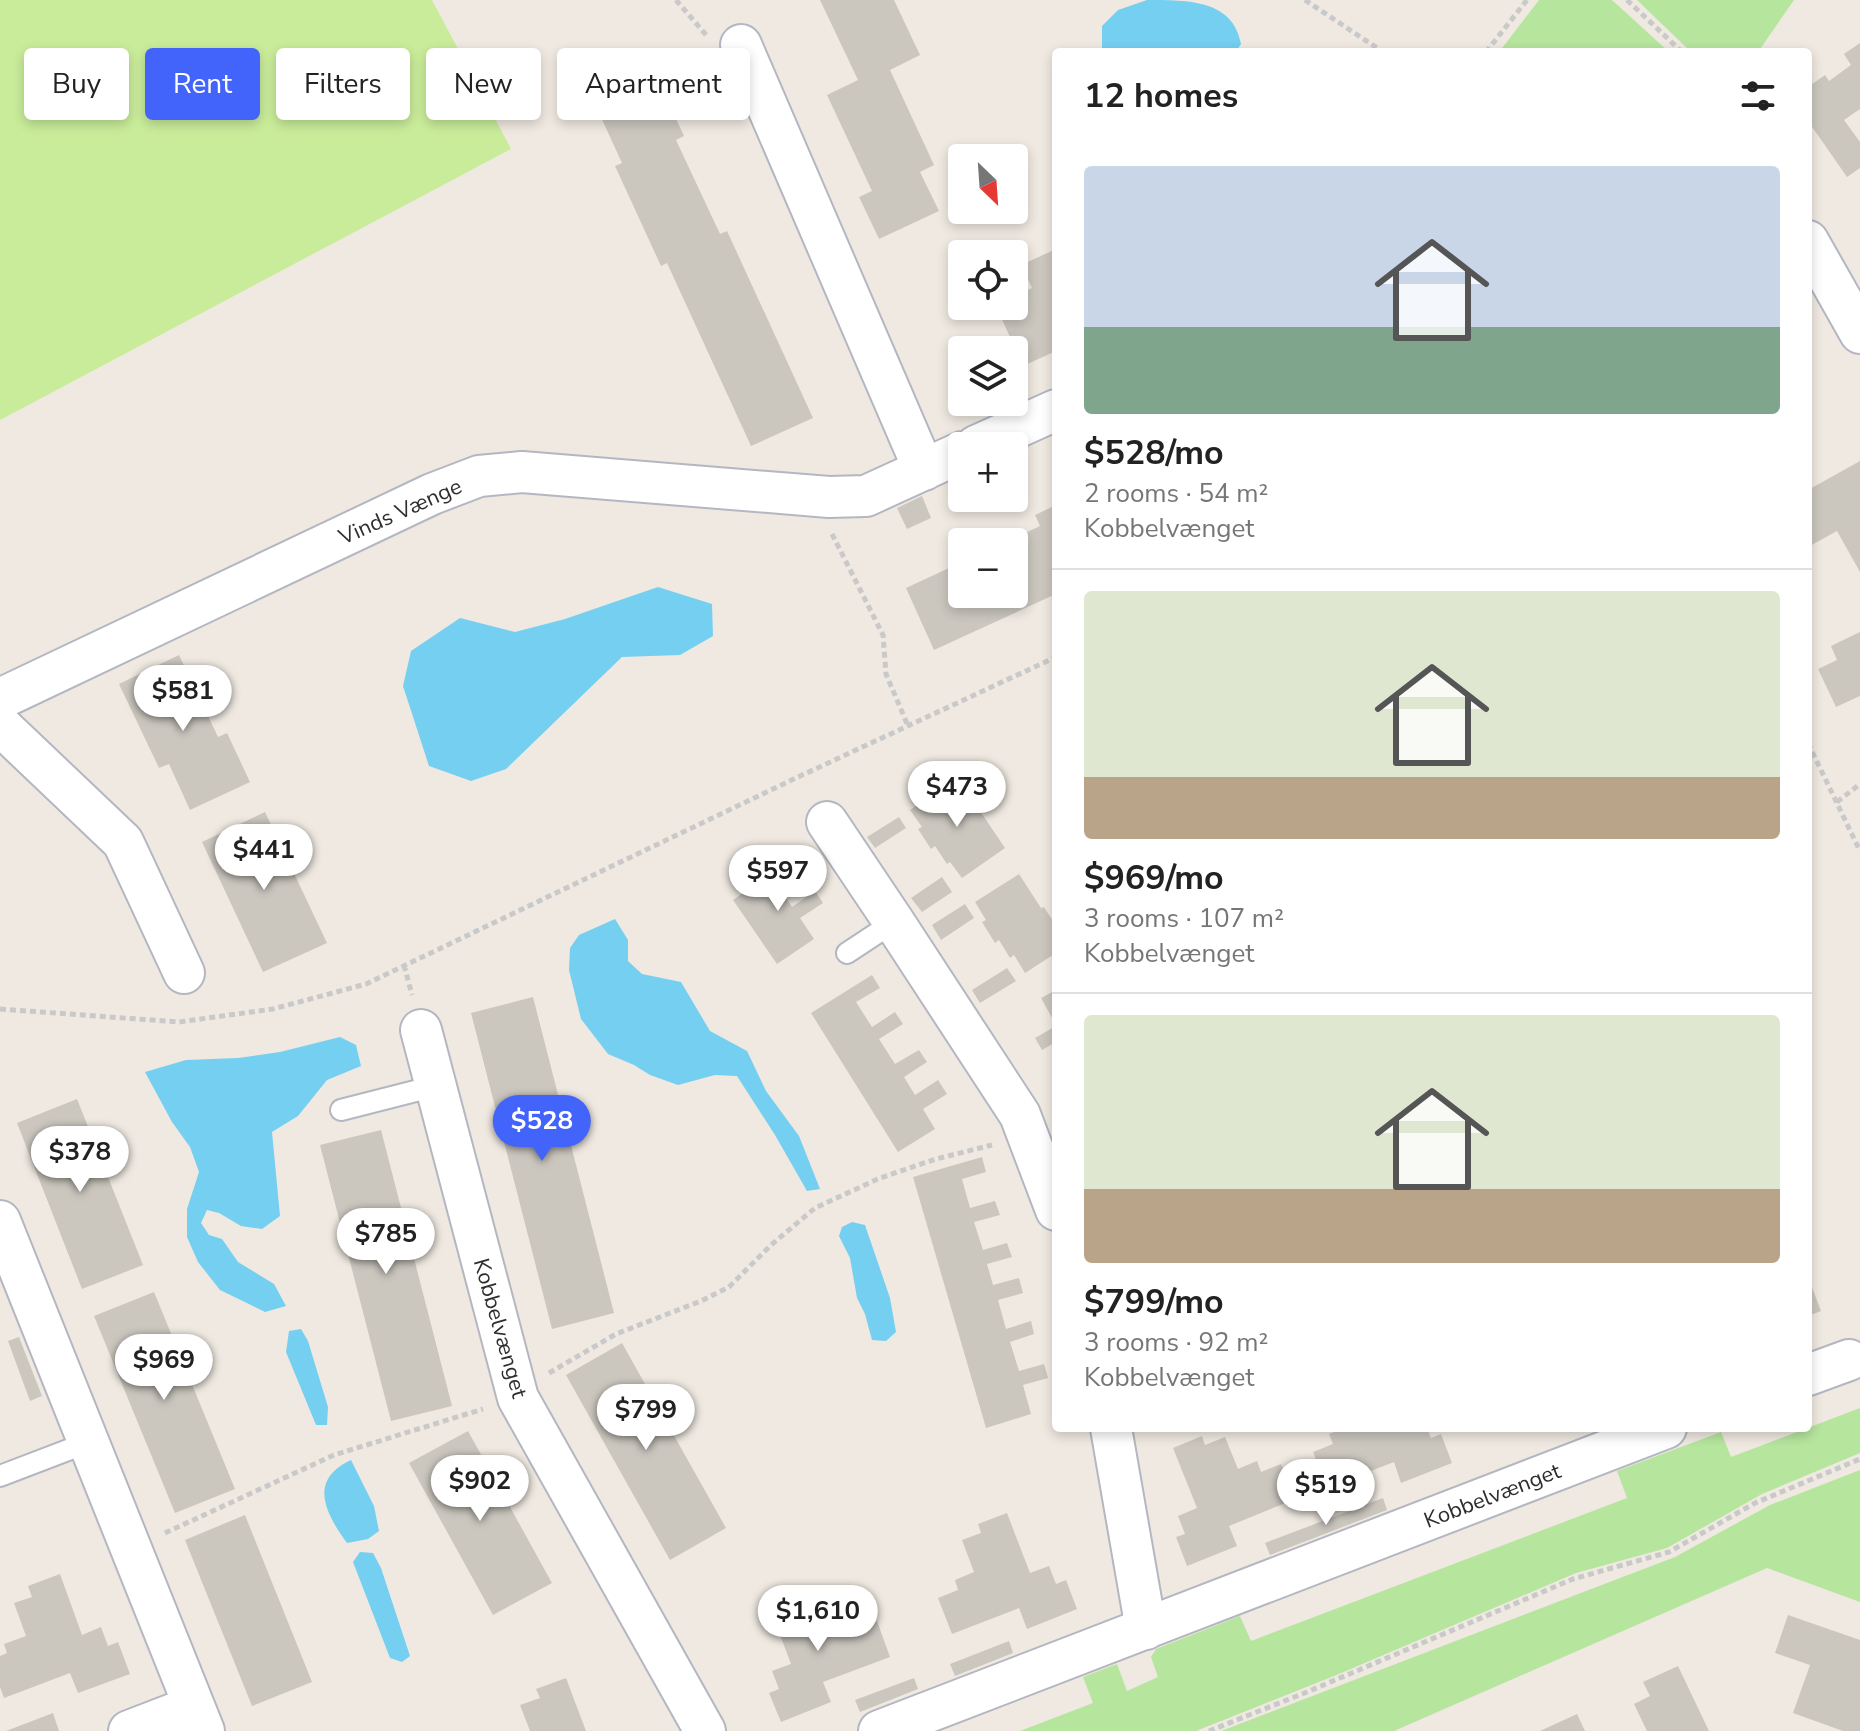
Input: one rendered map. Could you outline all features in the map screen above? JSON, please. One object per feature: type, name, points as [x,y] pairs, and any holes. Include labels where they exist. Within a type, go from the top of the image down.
[{"type":"street","points":[[741,45],[924,470]]},
{"type":"street","points":[[1812,248],[1860,333]]},
{"type":"street","points":[[1007,432],[1052,412]]},
{"type":"street","name":"Vinds Vænge","points":[[0,699],[432,494],[479,476],[522,472],[829,497],[866,496],[948,459]]},
{"type":"street","points":[[0,725],[123,842],[184,973]]},
{"type":"street","points":[[827,822],[1020,1115],[1052,1199]]},
{"type":"street","name":"Kobbelvænget","points":[[421,1030],[518,1395],[705,1731]]},
{"type":"street","points":[[0,1221],[199,1719],[129,1731]]},
{"type":"street","points":[[1812,1374],[1849,1360]]},
{"type":"street","points":[[1112,1432],[1146,1629]]},
{"type":"street","name":"Kobbelvænget","points":[[879,1731],[1653,1432]]},
{"type":"lane","points":[[847,953],[894,922]]},
{"type":"lane","points":[[341,1110],[435,1086]]},
{"type":"lane","points":[[0,1476],[89,1442]]},
{"type":"path","points":[[1305,0],[1377,48]]},
{"type":"path","points":[[1489,48],[1527,0]]},
{"type":"path","points":[[1627,0],[1678,48]]},
{"type":"path","points":[[829,497],[832,537],[883,635],[886,674],[908,726]]},
{"type":"path","points":[[0,1009],[179,1022],[273,1009],[366,984],[1052,659]]},
{"type":"path","points":[[1812,751],[1860,851]]},
{"type":"path","points":[[1837,802],[1860,784]]},
{"type":"path","points":[[131,1549],[334,1455],[518,1395],[616,1334],[729,1287],[771,1245],[815,1208],[880,1178],[936,1159],[1029,1139]]},
{"type":"path","points":[[1209,1731],[1573,1579],[1669,1552],[1755,1503],[1860,1459]]},
{"type":"green space","points":[[0,0],[432,0],[457,48],[426,48],[426,120],[496,120],[511,149],[0,420]]},
{"type":"green space","points":[[1539,0],[1612,0],[1665,48],[1502,48]]},
{"type":"green space","points":[[1637,0],[1794,0],[1761,48],[1687,48]]},
{"type":"green space","points":[[1860,1408],[1860,1453],[1762,1494],[1667,1548],[1576,1573],[1196,1731],[1020,1731],[1093,1703],[1083,1677],[1117,1664],[1127,1691],[1158,1677],[1151,1657],[1156,1649],[1240,1616],[1251,1641],[1627,1498],[1617,1471],[1721,1432],[1731,1457],[1797,1432],[1812,1432],[1812,1426]]},
{"type":"green space","points":[[1860,1470],[1860,1602],[1767,1568],[1394,1731],[1221,1731],[1675,1557],[1770,1505]]},
{"type":"water","points":[[1147,0],[1193,2],[1219,11],[1229,19],[1241,44],[1238,48],[1102,48],[1102,26],[1118,10]]},
{"type":"water","points":[[658,587],[712,604],[713,636],[680,655],[622,657],[506,769],[471,781],[429,766],[403,686],[411,651],[460,618],[515,632],[565,619]]},
{"type":"water","points":[[615,919],[628,940],[628,961],[642,974],[681,982],[710,1031],[747,1051],[766,1091],[799,1136],[820,1189],[807,1191],[737,1076],[715,1075],[678,1085],[650,1075],[608,1054],[581,1019],[569,970],[570,948],[579,935]]},
{"type":"water","points":[[340,1037],[356,1045],[361,1066],[327,1080],[298,1116],[272,1132],[280,1216],[262,1229],[241,1226],[207,1210],[201,1223],[209,1235],[222,1239],[238,1262],[274,1284],[286,1306],[265,1312],[220,1290],[198,1262],[187,1237],[187,1209],[199,1172],[190,1147],[172,1122],[145,1072],[186,1060],[238,1058],[280,1052]]},
{"type":"water","points":[[852,1222],[865,1225],[890,1298],[896,1332],[886,1341],[872,1340],[857,1298],[850,1258],[839,1236],[842,1227]]},
{"type":"water","points":[[301,1329],[308,1341],[328,1407],[327,1425],[316,1425],[286,1352],[289,1331]]},
{"type":"water","points":[[351,1460],[374,1506],[379,1531],[368,1539],[347,1543],[327,1509],[325,1487],[329,1477]]},
{"type":"water","points":[[360,1552],[373,1553],[381,1568],[410,1656],[402,1662],[390,1658],[353,1562]]},
{"type":"building","points":[[820,0],[894,0],[920,55],[890,70],[934,165],[920,172],[939,211],[879,239],[859,197],[872,191],[827,95],[858,80]]},
{"type":"building","points":[[1860,43],[1860,109],[1844,120],[1860,142],[1860,168],[1847,177],[1812,127],[1812,84],[1825,75],[1829,81],[1851,65],[1844,54]]},
{"type":"building","points":[[602,120],[677,120],[684,136],[676,140],[720,234],[727,231],[813,418],[751,446],[667,263],[661,266],[615,166],[622,163]]},
{"type":"building","points":[[1052,251],[1052,353],[1028,364],[1028,336],[1010,336],[1002,320],[1028,320],[1028,290],[1032,288],[1028,280],[1028,262]]},
{"type":"building","points":[[1860,461],[1860,572],[1837,531],[1812,545],[1812,488]]},
{"type":"building","points":[[922,496],[931,518],[907,529],[897,508]]},
{"type":"building","points":[[1052,507],[1052,596],[1028,607],[1028,532],[1040,526],[1035,515]]},
{"type":"building","points":[[948,568],[948,608],[1026,608],[934,650],[906,588]]},
{"type":"building","points":[[1860,632],[1860,696],[1836,707],[1818,669],[1837,660],[1831,646]]},
{"type":"building","points":[[179,655],[218,737],[227,733],[250,782],[190,810],[169,764],[159,768],[119,684]]},
{"type":"building","points":[[954,779],[1005,848],[962,878],[950,862],[947,864],[935,846],[931,849],[918,829],[922,827],[910,810]]},
{"type":"building","points":[[265,812],[327,943],[263,972],[202,842]]},
{"type":"building","points":[[899,817],[906,828],[875,848],[867,837]]},
{"type":"building","points":[[792,859],[801,872],[779,888],[792,907],[815,891],[823,903],[800,918],[814,939],[777,964],[733,900]]},
{"type":"building","points":[[1019,874],[1052,920],[1052,956],[1025,973],[1014,955],[1010,958],[999,940],[995,943],[982,922],[986,920],[975,902]]},
{"type":"building","points":[[942,877],[952,892],[922,912],[911,898]]},
{"type":"building","points":[[965,904],[974,918],[941,940],[932,925]]},
{"type":"building","points":[[1007,968],[1016,981],[980,1003],[972,990]]},
{"type":"building","points":[[872,975],[880,988],[856,1002],[872,1027],[895,1012],[903,1024],[879,1039],[895,1064],[919,1050],[927,1062],[904,1077],[915,1095],[938,1080],[947,1094],[923,1109],[935,1129],[898,1152],[811,1013]]},
{"type":"building","points":[[1052,992],[1052,1018],[1041,998]]},
{"type":"building","points":[[533,997],[614,1313],[552,1329],[471,1013]]},
{"type":"building","points":[[1052,1028],[1052,1044],[1042,1050],[1035,1038]]},
{"type":"building","points":[[77,1099],[143,1265],[82,1289],[17,1123]]},
{"type":"building","points":[[381,1130],[452,1406],[391,1421],[320,1145]]},
{"type":"building","points":[[982,1157],[986,1172],[962,1179],[970,1208],[995,1201],[1000,1215],[974,1222],[983,1250],[1007,1243],[1012,1257],[987,1264],[993,1285],[1019,1278],[1023,1293],[998,1300],[1006,1329],[1031,1321],[1034,1334],[1010,1342],[1019,1371],[1044,1364],[1048,1378],[1023,1385],[1031,1414],[986,1428],[913,1177]]},
{"type":"building","points":[[1812,1287],[1821,1311],[1812,1314]]},
{"type":"building","points":[[154,1292],[235,1489],[175,1513],[94,1316]]},
{"type":"building","points":[[19,1337],[42,1396],[30,1401],[8,1341]]},
{"type":"building","points":[[622,1343],[726,1528],[670,1560],[566,1375]]},
{"type":"building","points":[[468,1431],[552,1583],[493,1615],[409,1463]]},
{"type":"building","points":[[1429,1432],[1431,1438],[1441,1434],[1452,1463],[1401,1483],[1394,1462],[1327,1488],[1313,1452],[1333,1444],[1329,1434]]},
{"type":"building","points":[[1202,1436],[1205,1445],[1225,1437],[1238,1469],[1257,1461],[1261,1472],[1281,1464],[1295,1499],[1229,1526],[1237,1546],[1187,1566],[1176,1537],[1185,1534],[1178,1516],[1197,1508],[1173,1448]]},
{"type":"building","points":[[1383,1498],[1387,1510],[1270,1555],[1265,1543]]},
{"type":"building","points":[[1007,1513],[1030,1573],[1049,1566],[1056,1584],[1066,1580],[1077,1609],[1027,1629],[1019,1608],[952,1634],[938,1598],[958,1590],[955,1580],[974,1572],[962,1540],[981,1533],[978,1524]]},
{"type":"building","points":[[245,1515],[312,1682],[252,1706],[185,1540]]},
{"type":"building","points":[[60,1574],[82,1635],[101,1627],[108,1646],[118,1642],[130,1674],[78,1693],[70,1673],[4,1698],[0,1687],[0,1656],[7,1653],[4,1644],[26,1636],[14,1603],[32,1597],[28,1586]]},
{"type":"building","points":[[797,1592],[801,1601],[820,1593],[833,1626],[852,1618],[856,1629],[877,1621],[890,1657],[823,1682],[831,1702],[781,1722],[769,1693],[779,1689],[772,1671],[791,1664],[768,1603]]},
{"type":"building","points":[[1788,1615],[1860,1640],[1860,1731],[1843,1731],[1793,1713],[1810,1665],[1775,1653]]},
{"type":"building","points":[[1009,1641],[1013,1653],[955,1676],[950,1664]]},
{"type":"building","points":[[1678,1666],[1709,1731],[1647,1731],[1634,1704],[1650,1696],[1643,1682]]},
{"type":"building","points":[[566,1678],[586,1731],[530,1731],[520,1705],[540,1698],[536,1689]]},
{"type":"building","points":[[914,1678],[918,1689],[860,1712],[855,1700]]},
{"type":"building","points":[[53,1713],[59,1731],[6,1731]]},
{"type":"building","points":[[1577,1714],[1585,1731],[1540,1731]]}]
